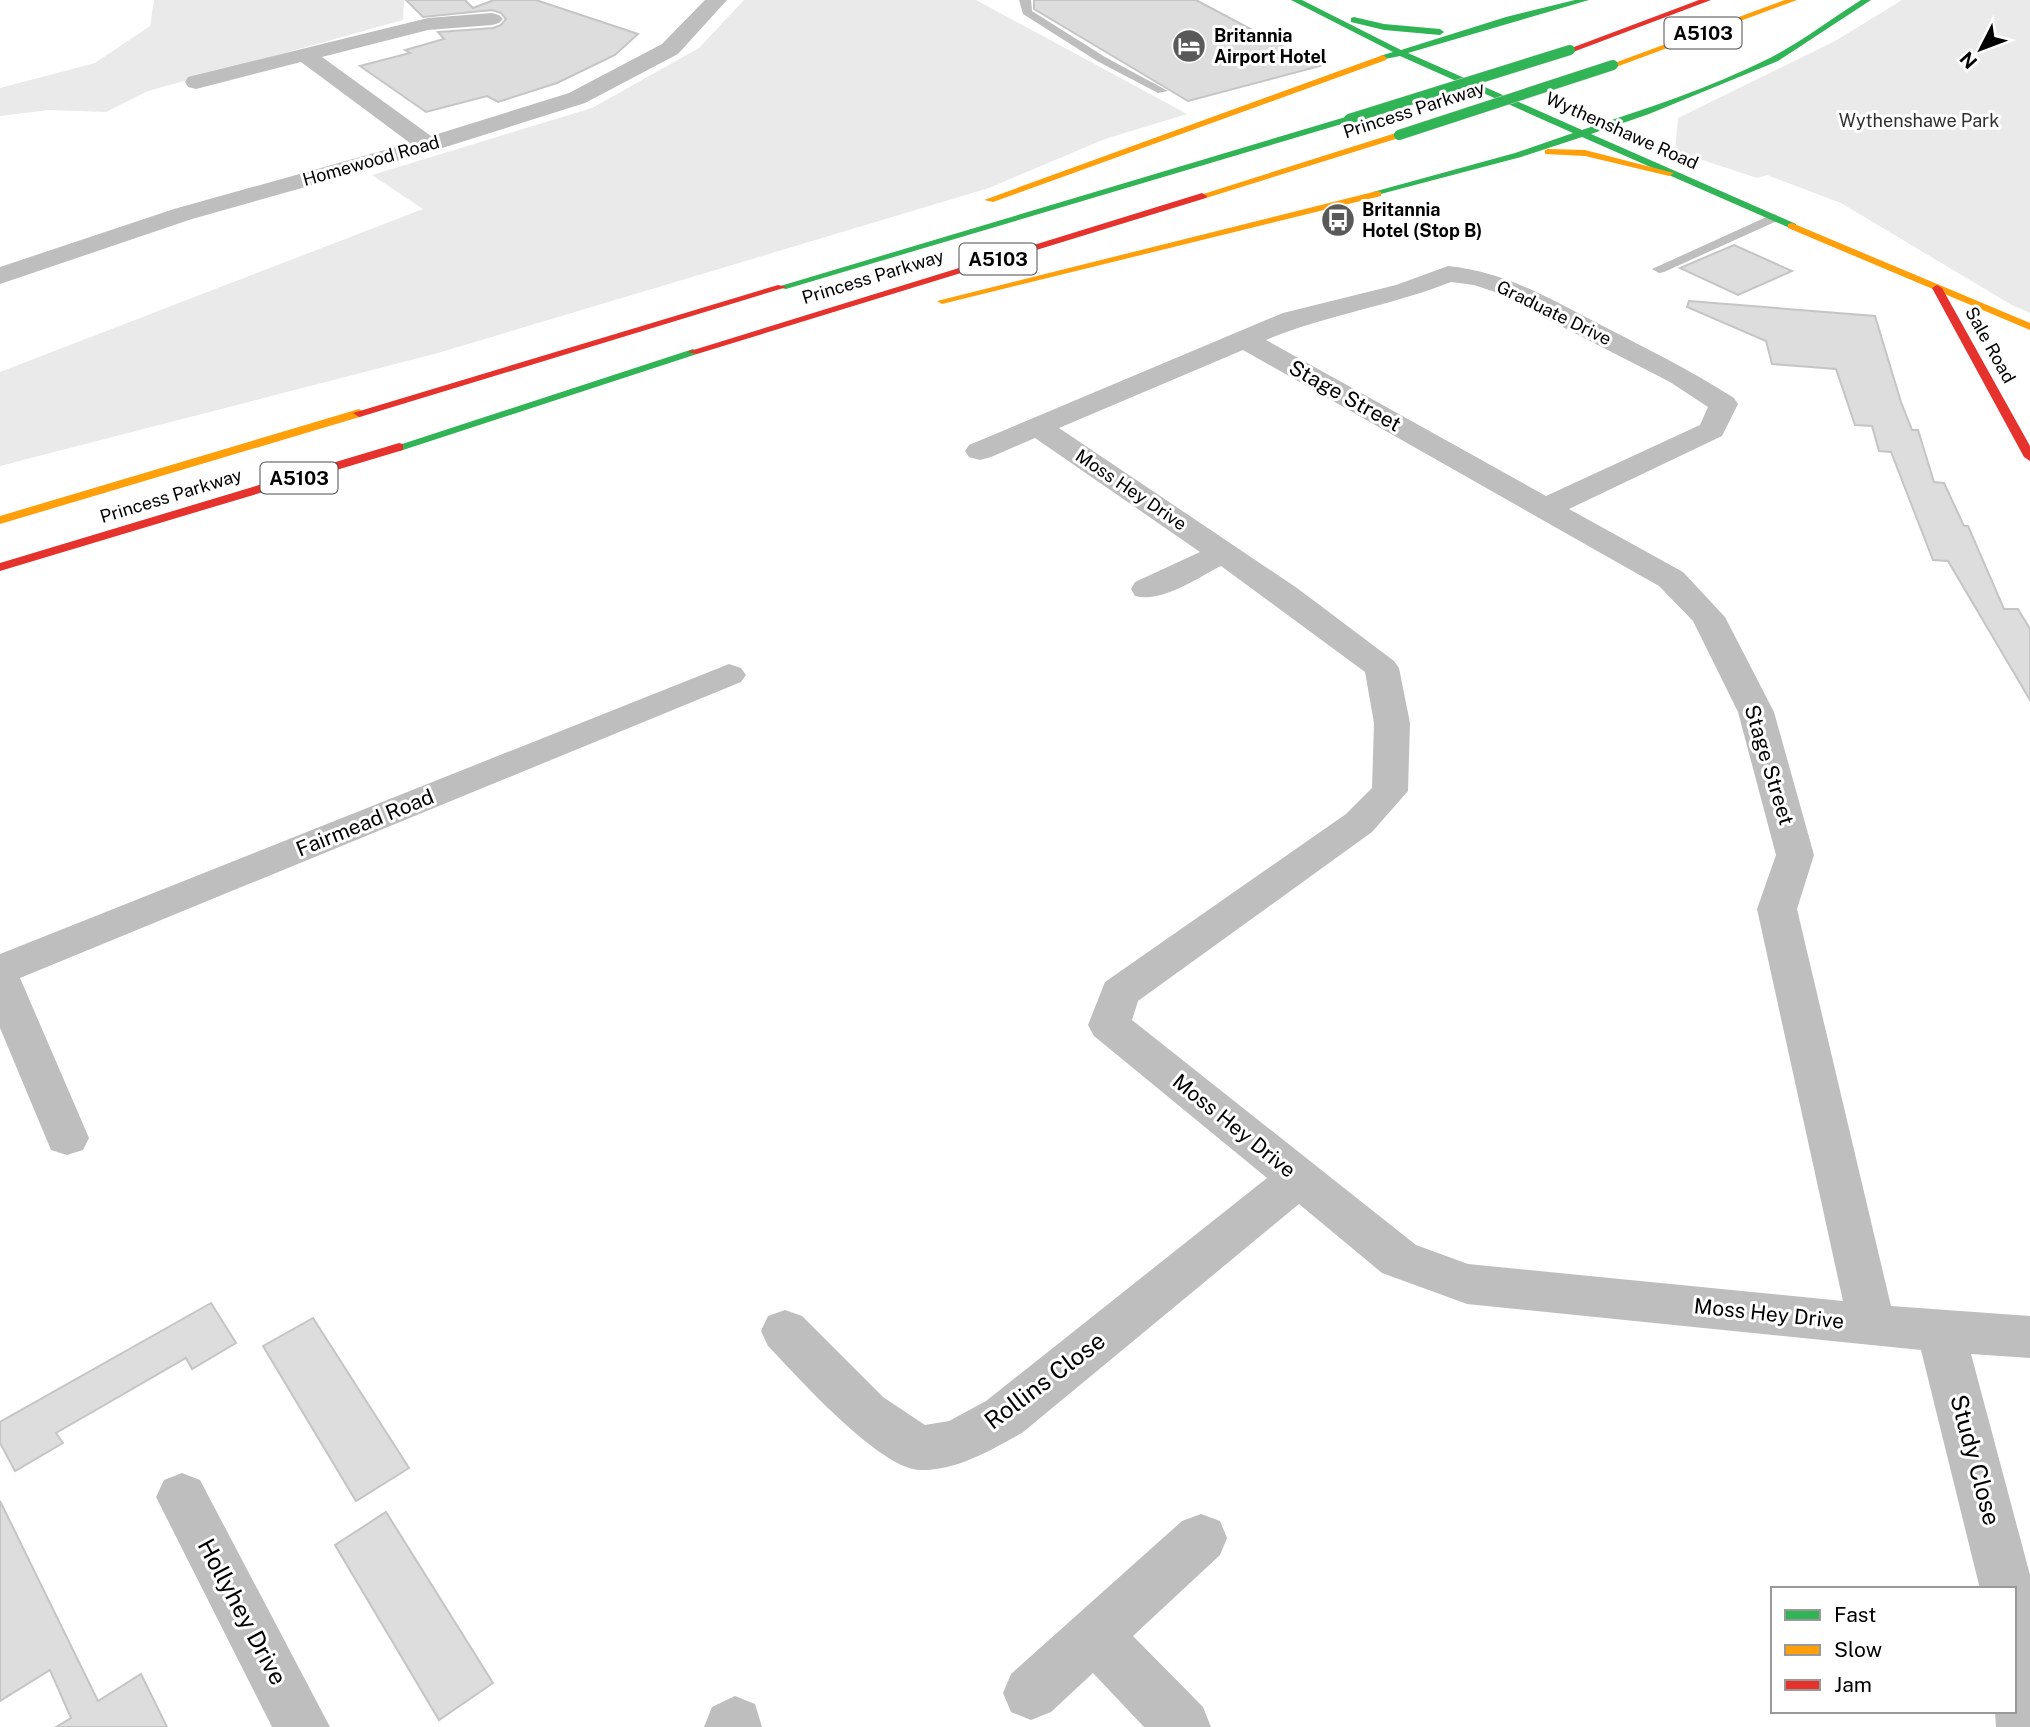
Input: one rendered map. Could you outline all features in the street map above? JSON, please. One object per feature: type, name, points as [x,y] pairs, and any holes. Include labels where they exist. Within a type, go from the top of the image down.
[{"type":"main road","name":"Wythenshawe Road","points":[[1297,0],[1356,27],[1399,52],[1581,134],[1669,166],[1937,288],[2030,327]]},
{"type":"main road","points":[[975,204],[1343,70],[1463,31],[1586,0]]},
{"type":"main road","name":"Princess Parkway","points":[[0,520],[1349,119],[1570,50],[1707,0]]},
{"type":"main road","name":"Princess Parkway","points":[[0,567],[350,463],[596,382],[1399,135],[1613,65],[1793,0]]},
{"type":"main road","points":[[929,304],[1426,182],[1518,155],[1646,113],[1775,58],[1867,0]]},
{"type":"main road","name":"Wythenshawe Road","points":[[1356,27],[1415,47],[1599,128],[1669,166]]},
{"type":"main road","points":[[1343,70],[1353,62],[1360,51],[1356,27],[1463,31]]},
{"type":"main road","points":[[1642,131],[1646,113]]},
{"type":"main road","points":[[1654,148],[1669,166]]},
{"type":"main road","points":[[1518,155],[1572,152],[1669,166]]},
{"type":"main road","points":[[583,347],[769,274]]},
{"type":"main road","name":"Sale Road","points":[[1937,288],[2030,457]]},
{"type":"main road","points":[[596,382],[836,326]]},
{"type":"street","name":"Homewood Road","points":[[3,273],[183,214],[428,145],[577,98],[670,49],[717,0]]},
{"type":"street","points":[[196,82],[428,24],[492,19]]},
{"type":"street","points":[[303,54],[428,145]]},
{"type":"street","name":"Graduate Drive","points":[[980,451],[1293,319],[1405,291],[1448,274],[1478,277],[1504,286],[1668,370],[1724,404],[1712,430],[1545,509]]},
{"type":"street","name":"Stage Street","points":[[1245,340],[1671,579],[1708,617],[1756,712],[1784,806],[1795,855],[1777,909],[1872,1325]]},
{"type":"street","name":"Moss Hey Drive","points":[[1038,427],[1285,595],[1382,668],[1392,723],[1390,791],[1359,823],[1120,993],[1109,1025],[1399,1259],[1467,1284],[1872,1325],[2030,1337]]},
{"type":"street","points":[[1147,589],[1224,554]]},
{"type":"street","name":"Fairmead Road","points":[[0,970],[729,675]]},
{"type":"street","points":[[0,978],[67,1138]]},
{"type":"street","name":"Rollins Close","points":[[785,1331],[865,1413],[919,1448],[956,1443],[1004,1417],[1299,1178]]},
{"type":"street","name":"Study Close","points":[[1941,1331],[2006,1587]]},
{"type":"street","name":"Hollyhey Drive","points":[[182,1497],[302,1727]]},
{"type":"street","points":[[1031,1693],[1201,1538]]},
{"type":"street","points":[[2016,1627],[2024,1727]]},
{"type":"street","points":[[1095,1635],[1183,1727]]},
{"type":"lane","points":[[1024,0],[1027,1],[1027,12],[1101,59],[1162,91]]},
{"type":"lane","points":[[1659,269],[1780,215]]},
{"type":"green space","points":[[154,0],[404,0],[403,20],[148,91],[106,112],[49,110],[0,116],[0,88],[95,63],[150,26]]},
{"type":"green space","points":[[744,0],[976,0],[1187,114],[1105,139],[989,188],[438,353],[0,466],[0,372],[423,209],[372,175],[592,108],[699,48]]},
{"type":"green space","name":"Wythenshawe Park","points":[[1902,0],[2030,0],[2030,313],[2010,304],[1841,203],[1767,175],[1757,178],[1675,151],[1678,118],[1835,41]]},
{"type":"building","points":[[406,0],[465,0],[473,8],[494,0],[536,0],[638,34],[615,55],[557,83],[498,102],[487,96],[426,112],[360,66],[410,53],[405,50],[444,39],[438,32],[493,28],[506,19],[501,13],[492,10],[423,17]]},
{"type":"building","name":"Britannia Airport Hotel","points":[[1034,0],[1196,0],[1320,66],[1188,101],[1034,9]]},
{"type":"building","points":[[1734,245],[1792,271],[1738,295],[1680,268]]},
{"type":"building","points":[[1689,301],[1875,316],[1901,402],[1912,430],[1918,430],[1934,482],[1944,483],[1964,526],[1968,526],[2004,609],[2018,609],[2030,629],[2030,700],[1948,561],[1933,560],[1891,452],[1879,451],[1872,426],[1855,425],[1836,369],[1772,364],[1766,341],[1687,307]]},
{"type":"building","points":[[211,1303],[236,1343],[192,1369],[186,1358],[56,1433],[63,1443],[15,1471],[0,1443],[0,1422]]},
{"type":"building","points":[[313,1318],[409,1468],[356,1501],[263,1346]]},
{"type":"building","points":[[0,1501],[98,1701],[141,1674],[167,1727],[56,1727],[71,1718],[50,1670],[0,1701]]},
{"type":"building","points":[[386,1512],[493,1683],[439,1720],[335,1545]]},
{"type":"traffic: fast","points":[[1295,0],[1413,59],[1792,226]]},
{"type":"traffic: fast","points":[[1383,58],[1509,19],[1585,0]]},
{"type":"traffic: fast","points":[[1377,194],[1518,155],[1646,112],[1742,74],[1775,59],[1867,0]]},
{"type":"traffic: fast","points":[[1354,20],[1384,27],[1440,32]]},
{"type":"traffic: fast","points":[[1349,119],[1570,50]]},
{"type":"traffic: fast","points":[[1399,135],[1613,65]]},
{"type":"traffic: fast","points":[[782,287],[1349,119]]},
{"type":"traffic: fast","points":[[399,447],[693,352]]},
{"type":"traffic: slow","points":[[1613,65],[1793,0]]},
{"type":"traffic: slow","points":[[989,200],[1383,58]]},
{"type":"traffic: slow","points":[[1202,196],[1399,135]]},
{"type":"traffic: slow","points":[[1548,152],[1585,153],[1669,173]]},
{"type":"traffic: slow","points":[[942,301],[1377,194]]},
{"type":"traffic: slow","points":[[1792,226],[2030,327]]},
{"type":"traffic: slow","points":[[0,520],[359,413]]},
{"type":"traffic: jam","points":[[1570,50],[1707,0]]},
{"type":"traffic: jam","points":[[693,352],[1202,196]]},
{"type":"traffic: jam","points":[[359,413],[782,287]]},
{"type":"traffic: jam","points":[[1937,288],[2030,457]]},
{"type":"traffic: jam","points":[[0,567],[399,447]]},
{"type":"place","name":"Britannia Airport Hotel","points":[[1189,46]]},
{"type":"place","name":"Britannia Hotel (Stop B)","points":[[1338,220]]}]
